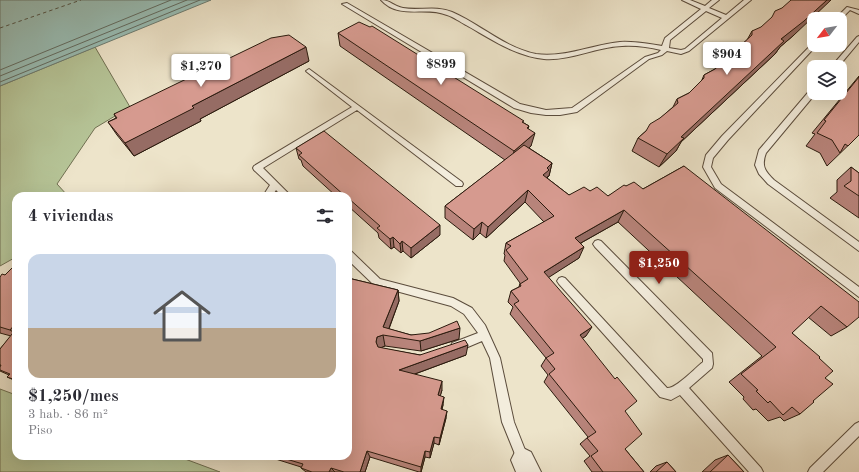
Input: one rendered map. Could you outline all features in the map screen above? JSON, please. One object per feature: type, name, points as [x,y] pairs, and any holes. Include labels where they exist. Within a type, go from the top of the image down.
[{"type":"lane","points":[[384,0],[390,5],[402,10],[434,10],[450,13],[516,50],[534,56],[554,57],[621,44],[646,45],[681,52],[687,50],[748,0]]},
{"type":"lane","points":[[685,0],[727,18]]},
{"type":"lane","points":[[345,4],[516,106],[536,111],[562,113],[574,110],[647,58],[660,54],[665,50],[667,39],[716,0]]},
{"type":"lane","points":[[845,12],[849,8],[859,12]]},
{"type":"lane","points":[[840,60],[859,38]]},
{"type":"lane","points":[[807,52],[725,138],[709,157],[707,167],[718,186],[859,293]]},
{"type":"lane","points":[[309,71],[459,184]]},
{"type":"lane","points":[[807,98],[762,152],[757,162],[759,169],[771,182],[859,246]]},
{"type":"lane","points":[[283,192],[258,168],[357,107]]},
{"type":"lane","points":[[270,192],[276,185]]},
{"type":"lane","points":[[562,281],[664,393],[671,394],[681,388],[708,364],[708,357],[598,244]]},
{"type":"lane","points":[[352,258],[377,282],[453,302],[468,311],[481,328],[495,358],[508,422],[526,466]]},
{"type":"lane","points":[[448,350],[484,334]]},
{"type":"lane","points":[[681,388],[757,472]]},
{"type":"lane","points":[[814,472],[859,428]]},
{"type":"green space","points":[[95,47],[130,107],[95,128],[57,184],[64,192],[12,192],[12,259],[0,266],[0,86]]},
{"type":"green space","points":[[0,389],[12,394],[12,460],[188,460],[220,472],[0,472]]},
{"type":"water","points":[[0,0],[211,0],[0,86]]},
{"type":"building","points":[[791,0],[827,0],[814,12],[807,12],[807,18],[781,39],[784,41],[681,137],[684,138],[667,154],[638,138],[646,131],[650,124],[678,103],[677,99],[689,93],[704,78],[704,75],[715,69],[730,56],[729,53],[739,47],[752,35],[752,31],[761,27],[772,17],[775,11],[782,8]]},
{"type":"building","points":[[359,22],[370,27],[372,26],[524,121],[522,122],[529,126],[527,128],[535,133],[514,151],[338,33]]},
{"type":"building","points":[[289,35],[306,47],[192,106],[194,108],[125,143],[108,122],[117,118],[114,114],[271,38]]},
{"type":"building","points":[[859,77],[859,135],[848,146],[845,144],[840,153],[832,140],[817,133],[826,121],[824,120],[840,100],[847,100],[847,92]]},
{"type":"building","points":[[324,131],[440,225],[411,248],[402,241],[400,244],[393,237],[390,239],[377,228],[380,226],[352,202],[352,192],[341,192],[299,155],[302,153],[296,148]]},
{"type":"building","points":[[524,145],[552,163],[547,168],[549,170],[543,175],[569,195],[584,187],[590,191],[597,187],[608,196],[624,185],[626,186],[634,182],[643,189],[684,166],[859,302],[859,317],[847,327],[821,306],[792,333],[820,357],[819,358],[833,371],[825,378],[833,384],[800,414],[792,407],[783,415],[770,401],[768,403],[756,391],[758,390],[741,374],[776,347],[624,210],[575,238],[584,247],[544,272],[592,327],[580,335],[615,379],[617,377],[637,401],[625,411],[642,434],[625,449],[644,472],[603,472],[591,456],[598,451],[587,438],[596,432],[549,374],[555,369],[546,358],[554,353],[514,304],[519,301],[511,291],[521,286],[520,284],[528,279],[506,250],[511,246],[506,243],[554,216],[528,190],[488,227],[482,222],[474,229],[445,206]]},
{"type":"building","points":[[851,167],[859,173],[859,196],[844,186],[851,181]]},
{"type":"building","points":[[12,268],[12,328],[10,330],[0,327],[0,277],[2,274],[5,275]]},
{"type":"building","points":[[352,279],[398,290],[383,327],[411,335],[429,333],[457,321],[460,328],[420,341],[383,335],[377,337],[376,342],[378,347],[420,355],[465,340],[468,345],[399,370],[442,381],[438,395],[444,397],[441,409],[447,411],[440,438],[434,437],[430,452],[425,451],[421,467],[367,451],[360,472],[344,472],[331,468],[329,472],[312,472],[301,468],[303,464],[290,460],[352,460]]},
{"type":"building","points":[[12,334],[12,379],[7,377],[10,374],[0,370],[0,349]]},
{"type":"building","points":[[728,455],[744,472],[710,472]]},
{"type":"building","points":[[667,462],[676,472],[656,472]]},
{"type":"ferry route","points":[[0,28],[81,0]]}]
